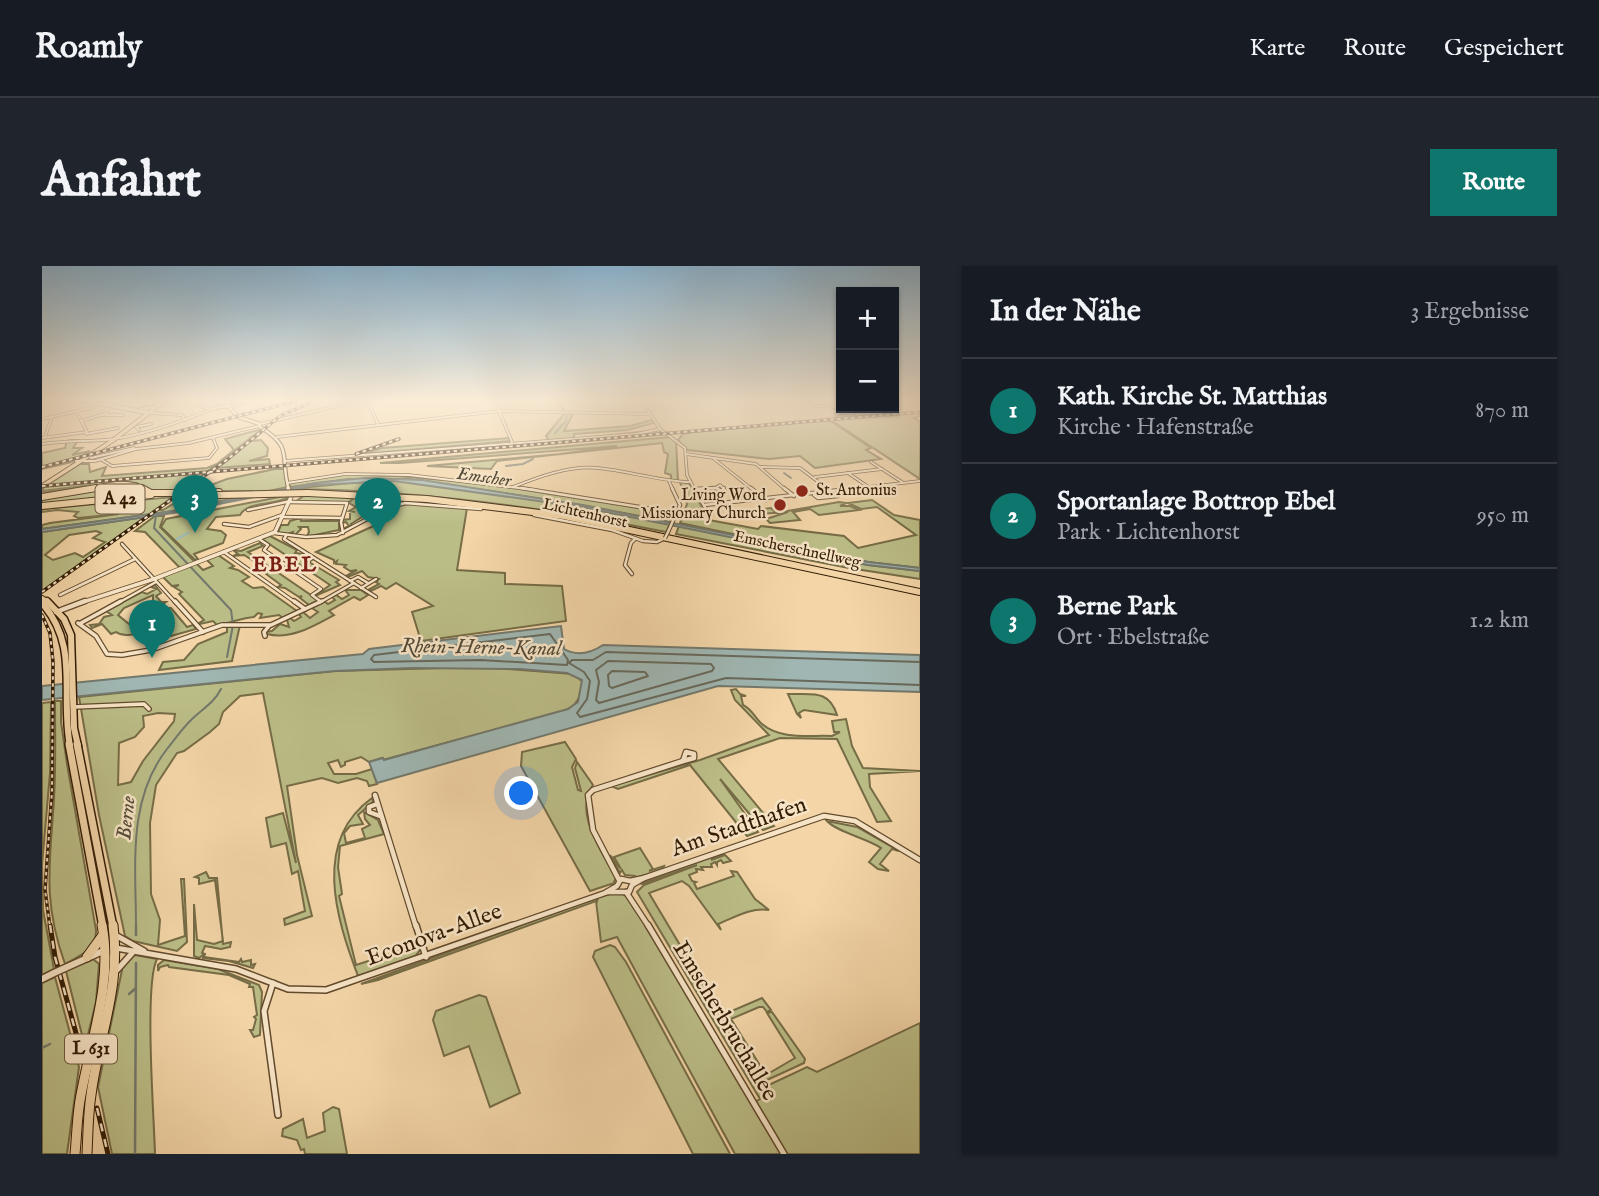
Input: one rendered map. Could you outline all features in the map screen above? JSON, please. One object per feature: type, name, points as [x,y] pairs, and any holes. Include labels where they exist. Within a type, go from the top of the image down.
[{"type":"highway","points":[[44,497],[126,483],[137,485],[148,492],[177,494]]},
{"type":"highway","points":[[44,497],[119,485],[131,487],[124,494],[97,500]]},
{"type":"highway","name":"Emscherschnellweg","points":[[42,507],[187,493],[320,491],[451,499],[566,514],[802,562],[920,591]]},
{"type":"highway","name":"Emscherschnellweg","points":[[177,494],[308,493],[450,501],[564,516],[920,591]]},
{"type":"highway","name":"A 42","points":[[42,507],[177,494]]},
{"type":"main road","points":[[42,484],[110,441]]},
{"type":"main road","name":"L 631","points":[[42,597],[55,612],[63,638],[70,676],[71,702],[116,972],[91,1094],[87,1154]]},
{"type":"main road","name":"L 631","points":[[42,603],[55,612]]},
{"type":"main road","points":[[87,957],[110,933]]},
{"type":"main road","name":"L 631","points":[[75,1154],[80,1098],[111,949]]},
{"type":"street","points":[[42,444],[68,440]]},
{"type":"street","points":[[100,440],[110,441]]},
{"type":"street","points":[[91,458],[123,449],[195,440]]},
{"type":"street","points":[[102,460],[111,466],[211,458],[217,446],[214,440]]},
{"type":"street","points":[[269,626],[229,624],[150,649],[108,655],[102,643],[79,623],[183,568],[274,533],[290,502],[283,446],[280,440]]},
{"type":"street","points":[[285,461],[541,440]]},
{"type":"street","points":[[675,440],[683,446],[687,475],[710,516]]},
{"type":"street","points":[[78,461],[102,460],[136,449]]},
{"type":"street","points":[[686,454],[742,461],[761,467],[797,467],[832,492]]},
{"type":"street","points":[[712,457],[766,500]]},
{"type":"street","points":[[871,462],[904,483]]},
{"type":"street","points":[[509,488],[542,475],[595,467],[669,481],[690,482]]},
{"type":"street","points":[[761,467],[795,496]]},
{"type":"street","points":[[813,477],[882,469]]},
{"type":"street","points":[[289,486],[339,474],[385,473],[528,489],[677,513],[679,501],[669,481]]},
{"type":"street","points":[[848,473],[868,488]]},
{"type":"street","points":[[704,505],[920,481]]},
{"type":"street","points":[[523,482],[528,489]]},
{"type":"street","points":[[694,489],[716,488]]},
{"type":"street","points":[[826,493],[832,497]]},
{"type":"street","points":[[812,494],[818,498],[838,496]]},
{"type":"street","points":[[248,510],[290,502],[347,503],[342,518],[343,533]]},
{"type":"street","name":"Lichtenhorst","points":[[274,533],[286,536],[328,537],[343,533],[390,507],[411,503],[549,517],[654,542],[666,538],[677,513]]},
{"type":"street","points":[[722,505],[729,511]]},
{"type":"street","points":[[224,524],[249,527],[284,516],[342,518]]},
{"type":"street","points":[[286,536],[284,539],[376,597]]},
{"type":"street","points":[[259,539],[268,545],[264,550],[321,589],[312,595],[320,601]]},
{"type":"street","points":[[632,574],[625,565],[631,543],[635,539]]},
{"type":"street","points":[[122,544],[203,632]]},
{"type":"street","points":[[224,552],[305,609]]},
{"type":"street","points":[[60,595],[135,559]]},
{"type":"street","points":[[265,636],[264,632],[269,626],[320,601],[358,577],[368,583]]},
{"type":"street","points":[[360,588],[376,579]]},
{"type":"street","points":[[55,612],[111,591],[155,581]]},
{"type":"street","points":[[144,609],[135,615],[147,627],[150,649]]},
{"type":"street","points":[[71,702],[144,704],[149,709]]},
{"type":"street","points":[[620,884],[593,830],[588,794],[593,790],[683,762]]},
{"type":"street","points":[[374,795],[426,957]]},
{"type":"street","points":[[377,804],[369,807],[369,812],[381,817]]},
{"type":"street","name":"Am Stadthafen","points":[[630,887],[644,878],[824,816],[855,821],[920,860]]},
{"type":"street","points":[[620,884],[630,887]]},
{"type":"street","points":[[620,884],[630,887]]},
{"type":"street","name":"Econova-Allee","points":[[110,933],[146,951],[236,970],[295,990],[326,990],[605,893],[620,884]]},
{"type":"street","name":"Emscherbruchallee","points":[[630,887],[636,905],[784,1154]]},
{"type":"street","points":[[42,979],[87,957],[111,949]]},
{"type":"street","name":"Econova-Allee","points":[[111,949],[146,951]]},
{"type":"street","name":"L 631","points":[[116,972],[121,962],[134,951]]},
{"type":"street","points":[[273,984],[264,1011],[278,1115]]},
{"type":"green space","points":[[78,440],[73,448],[82,448],[72,455],[90,451],[72,462],[42,469],[42,453],[65,448],[67,441]]},
{"type":"green space","points":[[226,440],[247,440],[220,462],[234,450]]},
{"type":"green space","points":[[251,440],[261,440],[268,448],[267,456],[249,461],[269,459],[270,464],[216,468]]},
{"type":"green space","points":[[478,440],[510,441],[363,454],[382,448]]},
{"type":"green space","points":[[632,440],[676,440],[678,481],[671,480],[671,475],[665,473],[668,454],[664,452],[662,443],[497,461],[491,469],[427,466],[617,446],[380,463]]},
{"type":"green space","points":[[678,440],[860,440],[871,448],[866,450],[881,459],[815,468],[800,456],[769,459],[687,450]]},
{"type":"green space","points":[[862,440],[920,440],[920,479]]},
{"type":"green space","points":[[80,464],[89,464],[90,472],[106,467],[102,476],[207,468],[217,464],[182,491],[145,490],[137,483],[128,482],[42,496],[42,493],[91,485],[42,491],[44,487],[188,474],[47,485]]},
{"type":"green space","points":[[284,469],[288,487],[173,511],[42,529],[42,525],[50,523],[119,514],[78,518],[74,516],[78,512],[42,512],[42,509],[173,497],[155,510],[163,510],[186,496],[254,491],[195,491],[227,479]]},
{"type":"green space","points":[[347,474],[471,483],[675,514],[671,522],[582,505],[408,479],[349,479],[290,487],[289,483]]},
{"type":"green space","points":[[379,480],[488,491],[670,524],[666,532],[480,501],[291,489]]},
{"type":"green space","points":[[680,482],[689,483],[709,520],[758,529],[761,526],[844,536],[858,548],[916,535],[877,507],[861,509],[848,503],[872,500],[894,515],[920,520],[920,568],[868,562],[680,523],[687,504]]},
{"type":"green space","points":[[118,485],[129,486],[130,490],[120,495],[42,504],[42,498]]},
{"type":"green space","points":[[290,495],[285,502],[287,498],[248,508],[240,515],[216,517],[207,529],[221,531],[226,535],[223,543],[194,554],[198,559],[195,560],[161,527],[166,519]]},
{"type":"green space","points":[[305,495],[420,500],[447,504],[415,503],[398,506],[368,519],[362,517],[351,524],[352,528],[346,530],[349,526],[346,522],[342,523],[342,520],[350,519],[350,512],[355,512],[349,511],[356,507],[349,503],[353,499],[348,502],[295,502]]},
{"type":"green space","points":[[839,502],[846,503],[840,506],[859,510],[819,515],[810,509],[793,512],[800,520],[770,523],[766,519],[788,512],[778,513]]},
{"type":"green space","points":[[410,504],[467,508],[457,570],[505,573],[505,584],[562,586],[566,621],[421,641],[412,612],[433,606],[396,583],[386,589],[381,586],[368,590],[379,584],[376,582],[379,579],[368,577],[362,571],[348,577],[346,576],[357,570],[350,571],[344,567],[346,565],[336,564],[337,561],[334,563],[334,560],[316,552],[378,524],[372,520],[393,507]]},
{"type":"green space","points":[[771,508],[776,513],[743,515]]},
{"type":"green space","points":[[155,516],[164,516],[160,527],[203,570],[213,566],[207,560],[218,555],[234,566],[230,568],[249,577],[242,581],[253,588],[263,587],[297,611],[283,618],[279,615],[260,618],[262,614],[258,613],[254,617],[217,625],[213,621],[200,624],[204,620],[179,594],[182,592],[174,587],[179,585],[172,586],[163,577],[181,569],[145,532],[135,531]]},
{"type":"green space","points":[[145,517],[42,591],[42,532]],"holes":[[[96,531],[101,533],[93,538],[105,542],[83,557],[75,553],[53,560],[45,555],[69,535]]]},
{"type":"green space","points":[[300,518],[301,521],[339,521],[339,530],[310,536],[307,536],[308,527],[299,527],[301,529],[295,535],[292,535],[293,532],[285,535],[278,532],[281,525],[288,525],[290,521]]},
{"type":"green space","points":[[679,526],[868,565],[920,571],[920,579],[676,534]]},
{"type":"green space","points":[[270,536],[297,550],[295,553],[304,554],[301,556],[312,560],[309,562],[339,580],[336,582],[340,585],[315,596],[330,585],[262,539]]},
{"type":"green space","points":[[260,543],[263,546],[248,552],[318,600],[309,605],[300,598],[302,596],[278,587],[281,585],[266,574],[269,571],[256,571],[262,566],[244,555],[233,556],[238,554],[233,550],[241,551]]},
{"type":"green space","points":[[155,585],[161,593],[156,596],[161,602],[166,602],[162,605],[164,608],[171,608],[187,627],[193,625],[196,629],[171,636],[169,631],[173,630],[173,626],[153,603],[153,595],[124,608],[118,615],[134,628],[143,624],[146,630],[131,635],[116,632],[111,634],[102,624],[92,628],[90,625],[99,624],[104,617],[112,615],[106,611],[142,592],[147,594],[156,589],[151,587]]},
{"type":"green space","points":[[345,590],[361,590],[368,595],[360,600],[354,597],[329,611],[334,615],[293,634],[276,635],[265,632],[272,631],[280,624],[289,627],[287,620],[290,618],[294,621],[301,617],[299,614],[303,612],[310,618],[318,612],[312,608],[324,601],[328,604],[335,600],[332,597],[336,595],[342,599],[349,595]]},
{"type":"green space","points":[[240,625],[232,661],[159,670],[163,662],[184,660],[198,644],[227,632],[227,626]]},
{"type":"green space","points":[[480,667],[573,674],[583,682],[578,700],[563,711],[383,760],[382,758],[369,762],[361,757],[345,762],[341,767],[338,760],[328,763],[334,774],[356,774],[372,769],[377,784],[369,786],[367,781],[357,778],[338,783],[322,778],[287,786],[297,855],[312,916],[285,925],[284,919],[305,911],[298,871],[292,874],[286,843],[271,847],[266,818],[283,813],[296,863],[263,693],[240,696],[223,712],[219,724],[184,751],[177,753],[156,785],[150,823],[151,894],[160,920],[158,945],[185,936],[181,879],[184,879],[187,942],[177,951],[133,941],[125,936],[99,815],[79,697],[335,671]],"holes":[[[175,714],[174,721],[143,761],[131,782],[118,785],[119,743],[135,737],[144,727],[143,716]]]},
{"type":"green space","points":[[736,689],[746,696],[741,696],[743,705],[769,729],[795,736],[832,736],[840,732],[834,732],[832,721],[846,719],[852,746],[863,768],[920,771],[869,774],[870,787],[891,821],[877,822],[837,739],[780,738],[718,759],[774,826],[763,830],[720,779],[758,832],[747,836],[690,765],[618,789],[611,786],[700,760],[769,735],[735,700],[731,690]]},
{"type":"green space","points":[[788,694],[824,697],[834,707],[837,715],[804,710],[799,713],[801,718]]},
{"type":"green space","points":[[55,701],[61,701],[67,764],[96,930],[91,947],[65,964],[53,920],[49,882],[55,774]]},
{"type":"green space","points":[[51,702],[50,773],[42,865],[42,703]]},
{"type":"green space","points":[[565,742],[576,759],[572,767],[578,790],[581,791],[575,768],[577,762],[593,785],[586,808],[588,820],[597,844],[616,878],[612,886],[611,884],[590,891],[521,766],[522,752]]},
{"type":"green space","points":[[372,798],[373,802],[358,815],[363,824],[350,826],[344,833],[346,843],[365,838],[362,829],[370,825],[364,812],[378,820],[384,834],[340,846],[338,867],[342,894],[339,896],[356,965],[418,945],[420,950],[414,958],[359,979],[368,973],[358,976],[342,930],[334,881],[335,858],[341,836],[353,816]]},
{"type":"green space","points":[[827,821],[857,827],[899,851],[892,849],[880,864],[889,871],[878,869],[869,862],[881,848]]},
{"type":"green space","points":[[640,848],[653,869],[649,871],[664,866],[663,869],[636,878],[625,875],[622,870],[620,873],[610,855],[621,869],[614,857]]},
{"type":"green space","points":[[724,853],[711,860],[725,855],[731,861],[723,863],[721,860],[717,865],[715,862],[711,864],[712,867],[701,867],[703,870],[696,869],[697,872],[689,875],[692,881],[696,882],[694,883],[697,889],[734,876],[731,871],[737,872],[755,899],[769,910],[750,911],[737,916],[718,924],[721,930],[689,886],[682,881],[649,893],[724,1019],[727,1013],[762,998],[771,1010],[767,1012],[763,1007],[759,1007],[731,1019],[766,1075],[795,1058],[767,1013],[772,1012],[805,1059],[804,1063],[765,1081],[732,1030],[763,1082],[766,1085],[771,1084],[807,1067],[817,1072],[920,1023],[920,1154],[735,1154],[617,937],[601,942],[596,901],[361,984],[596,898],[597,901],[598,897],[619,892],[629,898],[753,1103],[760,1099],[637,892],[644,885],[697,865],[639,883]]},
{"type":"green space","points":[[42,865],[43,910],[54,969],[42,975]]},
{"type":"green space","points":[[206,872],[209,878],[217,878],[222,934],[215,880],[199,884],[199,878],[195,877]]},
{"type":"green space","points":[[194,904],[197,940],[214,944],[223,941],[223,944],[231,942],[230,947],[221,949],[205,946],[202,953],[205,954],[204,957],[239,962],[241,959],[242,962],[251,960],[251,965],[255,964],[253,968],[229,961],[203,958],[203,955],[199,958],[194,956]]},
{"type":"green space","points":[[610,945],[615,947],[626,962],[730,1154],[693,1154],[593,957],[595,951]]},
{"type":"green space","points":[[135,955],[157,959],[153,973],[150,1022],[155,1154],[112,1154],[98,1087],[123,965],[129,957]]},
{"type":"green space","points":[[93,959],[99,964],[96,1002],[85,1047],[66,971]]},
{"type":"green space","points":[[164,960],[218,969],[259,985],[262,992],[260,1035],[254,1037],[250,1030],[253,1030],[256,1019],[254,1017],[257,1015],[253,987],[249,987],[250,984],[229,975],[168,965],[160,967],[158,971],[158,965]]},
{"type":"green space","points":[[55,977],[79,1067],[67,1154],[42,1154],[42,983]]},
{"type":"green space","points":[[479,995],[486,997],[520,1093],[490,1107],[469,1046],[444,1056],[433,1020],[436,1011]]},
{"type":"green space","points":[[333,1107],[339,1109],[347,1154],[305,1154],[297,1140],[282,1136],[283,1129],[303,1119],[307,1138],[325,1131],[323,1113]]},
{"type":"water","points":[[365,478],[422,480],[582,505],[868,562],[920,568],[920,571],[868,565],[581,507],[394,481],[315,485],[173,513],[42,532],[42,529],[173,511],[315,483]]},
{"type":"water","name":"Rhein-Herne-Kanal","points":[[561,626],[564,649],[579,653],[589,652],[603,645],[920,655],[920,692],[718,686],[377,783],[369,762],[568,709],[578,702],[582,680],[567,673],[520,669],[411,668],[335,671],[42,700],[42,686],[363,654],[369,649]]},
{"type":"waterway","name":"Emscher","points":[[506,466],[523,464],[533,459]]},
{"type":"waterway","points":[[784,473],[791,478]]},
{"type":"waterway","name":"Berne","points":[[156,516],[154,528],[231,610],[233,625],[227,657]]},
{"type":"waterway","points":[[177,539],[188,533]]},
{"type":"waterway","name":"Berne","points":[[136,927],[136,834],[145,790],[167,749],[221,689]]},
{"type":"waterway","name":"Berne","points":[[136,927],[136,935]]},
{"type":"waterway","name":"Berne","points":[[136,963],[136,988]]},
{"type":"waterway","name":"Berne","points":[[129,994],[136,988]]},
{"type":"waterway","name":"Berne","points":[[135,1154],[136,988]]},
{"type":"waterway","points":[[42,1048],[50,1044]]},
{"type":"railway","points":[[42,467],[144,440]]},
{"type":"railway","points":[[210,472],[250,440]]},
{"type":"railway","points":[[356,454],[395,440]]},
{"type":"railway","points":[[210,472],[583,440]]},
{"type":"railway","points":[[42,486],[210,472]]},
{"type":"railway","points":[[42,592],[210,472]]},
{"type":"railway","points":[[42,615],[50,633],[53,662],[52,791],[45,890],[50,927]]},
{"type":"railway","points":[[50,925],[55,957],[82,1055]]},
{"type":"railway","points":[[97,1108],[108,1154]]},
{"type":"place","name":"St. Antonius","points":[[802,491]]},
{"type":"place","name":"Living Word Missionary Church","points":[[780,505]]},
{"type":"place","name":"Berne Park","points":[[195,533]]},
{"type":"place","name":"Sportanlage Bottrop Ebel","points":[[378,536]]},
{"type":"place","name":"Kath. Kirche St. Matthias","points":[[152,658]]},
{"type":"district","name":"EBEL","points":[[285,565]]}]
